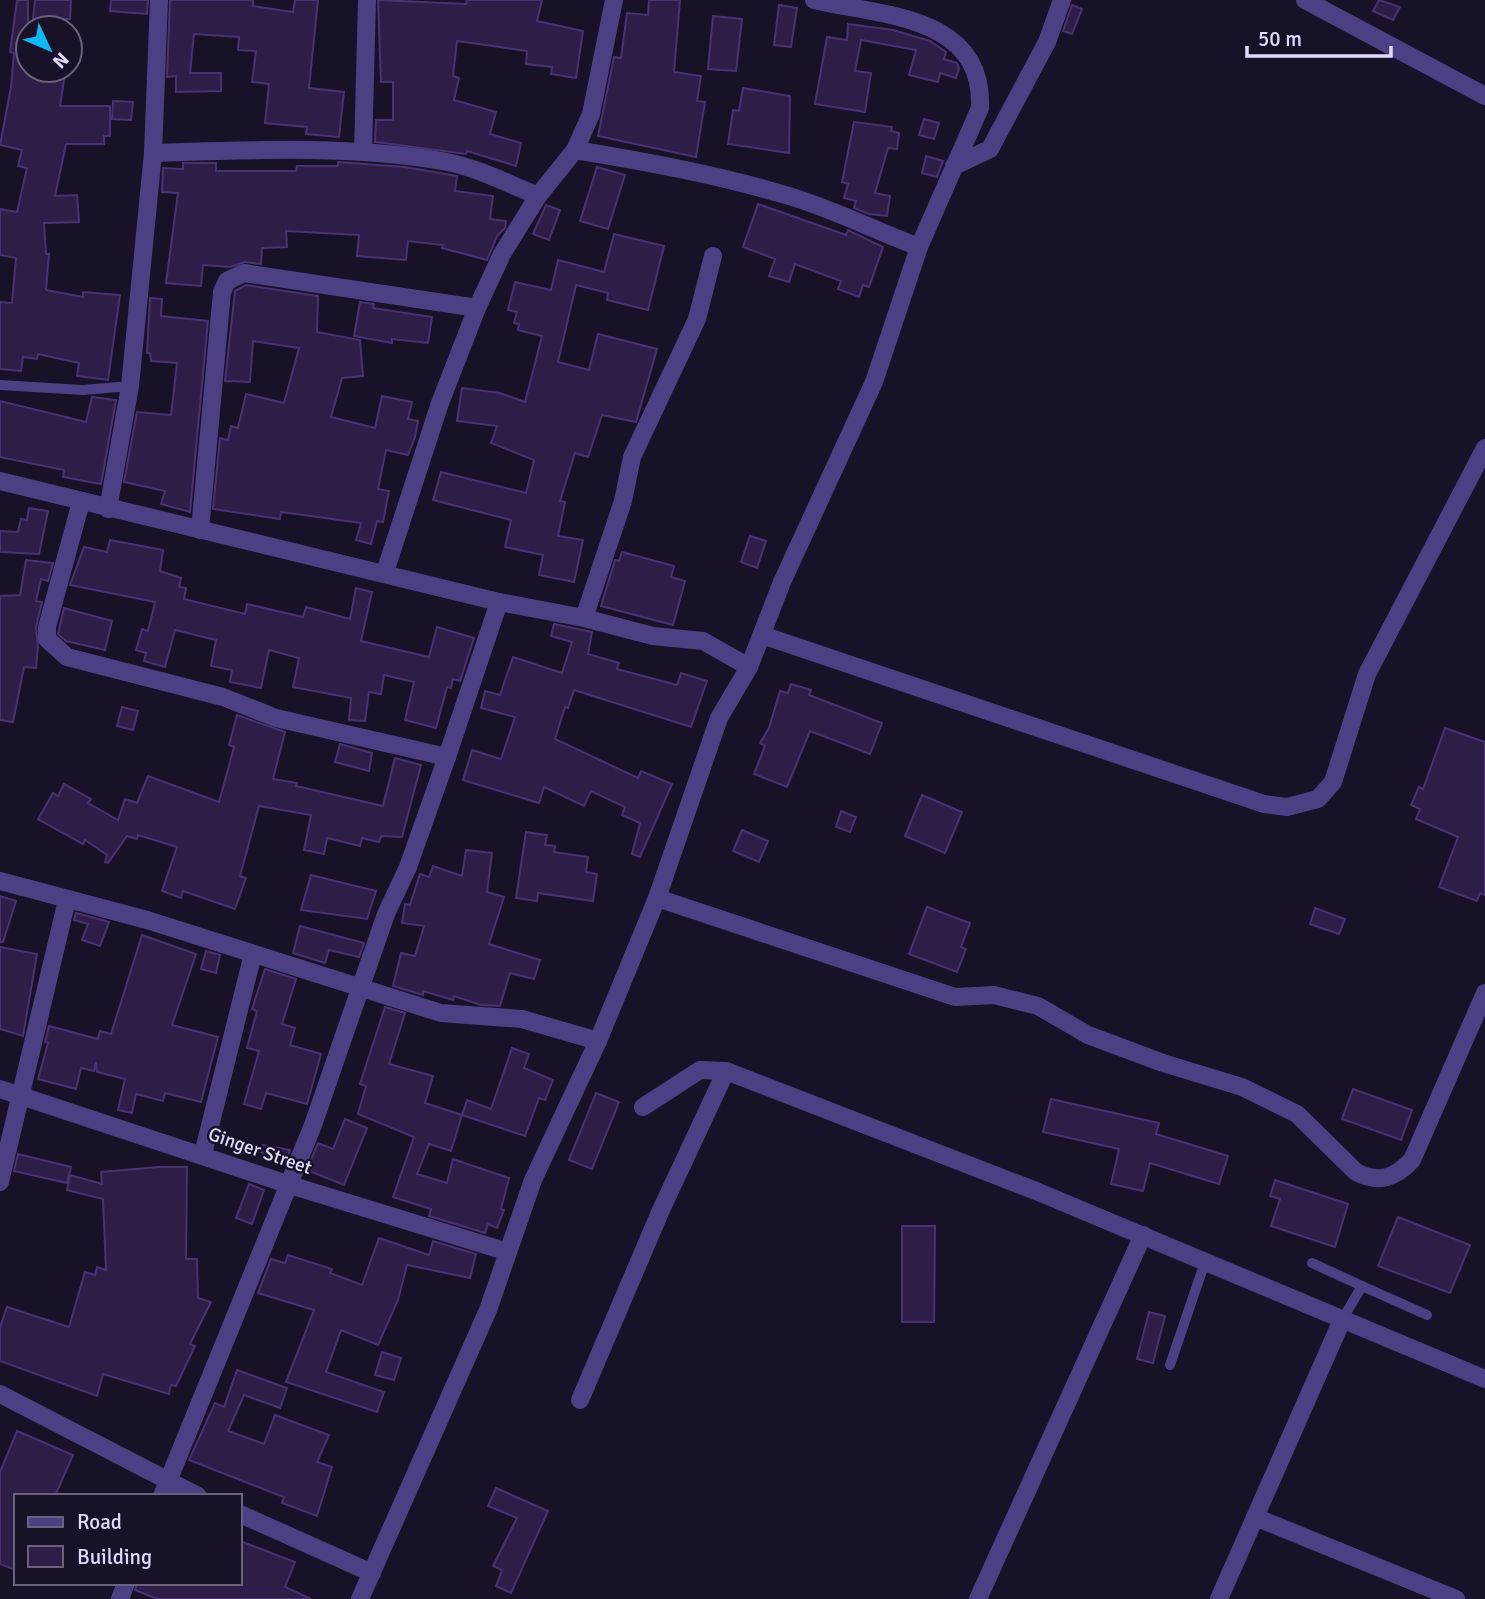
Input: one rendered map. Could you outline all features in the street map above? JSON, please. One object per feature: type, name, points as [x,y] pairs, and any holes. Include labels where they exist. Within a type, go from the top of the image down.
[{"type":"street","points":[[108,509],[131,386],[153,153],[159,0]]},
{"type":"street","points":[[363,152],[367,0]]},
{"type":"street","points":[[385,572],[439,403],[477,308],[502,254],[538,196],[575,150],[592,114],[614,0]]},
{"type":"street","points":[[360,1599],[488,1310],[533,1181],[598,1041],[657,898],[719,718],[749,667],[782,582],[874,382],[919,247],[980,108],[981,84],[971,59],[954,41],[934,27],[814,0]]},
{"type":"street","points":[[954,166],[990,149],[1046,43],[1062,0]]},
{"type":"street","points":[[1305,0],[1485,96]]},
{"type":"street","points":[[575,150],[701,172],[742,186],[790,196],[919,247]]},
{"type":"street","points":[[153,153],[363,152],[444,161],[480,172],[538,196]]},
{"type":"street","points":[[584,618],[623,501],[632,457],[697,319],[713,256]]},
{"type":"street","points":[[200,530],[222,292],[227,281],[244,273],[477,308]]},
{"type":"street","points":[[762,635],[1264,804],[1287,807],[1318,799],[1333,782],[1367,674],[1479,473],[1485,448]]},
{"type":"street","points":[[0,481],[108,509],[385,572],[499,602],[584,618],[653,636],[703,641],[749,667]]},
{"type":"street","points":[[81,502],[47,627],[47,639],[67,657],[223,697],[276,718],[447,757]]},
{"type":"street","points":[[165,1489],[290,1185],[335,1055],[362,989],[386,914],[408,867],[499,602]]},
{"type":"street","points":[[0,881],[147,919],[441,1013],[522,1019],[598,1041]]},
{"type":"street","points":[[657,898],[955,997],[994,995],[1038,1006],[1101,1039],[1163,1063],[1242,1087],[1289,1108],[1356,1172],[1367,1178],[1381,1179],[1398,1175],[1412,1160],[1477,1032],[1485,993]]},
{"type":"street","points":[[0,1182],[67,900]]},
{"type":"street","points":[[204,1154],[253,954]]},
{"type":"street","points":[[643,1107],[700,1070],[726,1071],[797,1096],[935,1154],[1143,1235],[1485,1379]]},
{"type":"street","points":[[580,1400],[661,1210],[726,1071]]},
{"type":"street","name":"Ginger Street","points":[[0,1089],[204,1154],[290,1185],[508,1252]]},
{"type":"street","points":[[978,1599],[1143,1235]]},
{"type":"street","points":[[1219,1599],[1342,1320]]},
{"type":"street","points":[[0,1394],[165,1489],[189,1494]]},
{"type":"street","points":[[242,1515],[372,1573]]},
{"type":"street","points":[[1255,1517],[1456,1599]]},
{"type":"lane","points":[[0,384],[83,390],[131,386]]},
{"type":"lane","points":[[1170,1365],[1205,1262]]},
{"type":"lane","points":[[1312,1263],[1427,1315]]},
{"type":"lane","points":[[1342,1320],[1362,1286]]},
{"type":"building","points":[[17,0],[28,0],[28,14],[15,14]]},
{"type":"building","points":[[35,0],[71,0],[70,14],[34,14]]},
{"type":"building","points":[[111,0],[148,0],[147,14],[110,11]]},
{"type":"building","points":[[170,0],[253,0],[253,6],[293,12],[295,0],[318,0],[309,88],[344,92],[339,137],[306,134],[307,127],[265,123],[269,84],[252,82],[256,51],[238,50],[239,37],[194,34],[190,73],[221,73],[221,91],[176,92],[176,76],[167,77]]},
{"type":"building","points":[[378,0],[466,4],[467,0],[542,0],[537,21],[583,31],[576,78],[551,74],[552,67],[526,64],[527,51],[457,41],[453,76],[459,78],[454,100],[496,112],[490,134],[521,143],[516,166],[467,151],[466,154],[375,142],[376,120],[393,120],[393,82],[381,82]]},
{"type":"building","points":[[649,0],[680,0],[674,72],[701,76],[697,101],[705,102],[696,157],[598,136],[614,57],[621,58],[627,13],[648,15]]},
{"type":"building","points":[[1379,0],[1400,7],[1393,20],[1373,11]]},
{"type":"building","points":[[779,5],[797,8],[791,47],[774,45]]},
{"type":"building","points":[[1072,5],[1082,9],[1072,34],[1063,31]]},
{"type":"building","points":[[713,16],[742,19],[736,71],[708,69]]},
{"type":"building","points":[[14,22],[14,53],[10,52]]},
{"type":"building","points":[[848,24],[893,30],[930,41],[946,52],[944,59],[957,63],[959,68],[956,78],[940,73],[938,82],[909,75],[916,50],[861,40],[855,71],[871,73],[865,112],[815,104],[827,37],[847,40]]},
{"type":"building","points":[[14,53],[14,84],[63,84],[60,106],[110,106],[110,136],[104,136],[104,144],[66,144],[55,196],[77,195],[79,222],[44,223],[46,254],[49,254],[46,290],[83,297],[83,292],[120,295],[108,380],[77,376],[79,363],[38,354],[37,359],[23,357],[21,371],[0,369],[0,302],[12,303],[16,258],[0,255],[0,209],[17,212],[27,168],[18,166],[22,150],[0,145],[11,87]]},
{"type":"building","points":[[743,88],[790,96],[789,153],[728,144],[733,110],[739,111]]},
{"type":"building","points":[[113,101],[133,102],[131,120],[112,119]]},
{"type":"building","points":[[924,119],[939,123],[934,139],[919,135]]},
{"type":"building","points":[[854,122],[892,127],[891,131],[899,133],[897,149],[888,148],[875,193],[890,196],[887,216],[869,214],[854,208],[856,201],[844,198],[848,184],[842,182]]},
{"type":"building","points":[[926,156],[943,161],[937,177],[922,173]]},
{"type":"building","points":[[338,162],[405,167],[457,176],[455,191],[493,196],[490,219],[506,221],[505,228],[497,236],[487,260],[442,248],[443,245],[408,241],[406,260],[357,256],[359,235],[286,231],[287,247],[262,248],[261,264],[245,262],[230,267],[203,265],[201,286],[166,283],[178,193],[162,192],[163,168],[183,169],[183,163],[216,163],[216,171],[296,171],[297,166],[338,166]]},
{"type":"building","points":[[597,167],[625,175],[608,229],[580,221]]},
{"type":"building","points":[[758,204],[846,235],[848,230],[883,247],[869,287],[863,285],[859,297],[838,289],[841,281],[795,264],[789,282],[769,276],[775,259],[743,247]]},
{"type":"building","points":[[546,205],[560,210],[549,240],[533,234]]},
{"type":"building","points":[[614,234],[664,246],[648,310],[607,300],[608,293],[576,285],[558,362],[589,370],[598,334],[657,349],[636,422],[602,415],[588,457],[575,453],[560,501],[565,502],[558,536],[583,540],[574,582],[539,575],[543,555],[505,547],[511,520],[433,500],[441,472],[526,493],[534,460],[491,443],[497,426],[457,421],[462,388],[500,393],[525,402],[542,336],[518,330],[519,324],[514,323],[517,312],[508,310],[515,282],[551,290],[558,260],[604,272]]},
{"type":"building","points":[[246,285],[318,296],[317,332],[360,340],[363,376],[342,378],[331,417],[375,428],[382,396],[412,402],[408,419],[418,421],[415,437],[408,455],[386,450],[378,489],[389,491],[383,522],[377,521],[371,544],[356,540],[361,523],[281,512],[280,519],[213,509],[220,438],[228,440],[231,426],[238,428],[246,394],[284,403],[299,348],[253,341],[250,382],[225,381],[235,291]]},
{"type":"building","points":[[150,298],[162,299],[161,316],[208,321],[190,512],[161,504],[165,491],[124,482],[137,412],[171,415],[177,363],[151,361],[150,353],[147,353]]},
{"type":"building","points":[[360,302],[374,304],[373,308],[432,317],[428,343],[392,339],[392,343],[354,336]]},
{"type":"building","points":[[92,397],[116,400],[101,484],[63,477],[64,470],[0,457],[0,401],[86,422]]},
{"type":"building","points":[[29,508],[48,511],[39,554],[0,552],[0,531],[18,532],[21,519],[27,520]]},
{"type":"building","points":[[750,536],[766,541],[757,568],[741,562]]},
{"type":"building","points":[[110,540],[163,550],[160,571],[181,578],[179,587],[186,588],[184,599],[245,614],[247,604],[303,617],[306,607],[350,619],[356,588],[372,592],[361,641],[429,657],[437,627],[474,638],[460,681],[453,679],[451,688],[447,687],[436,728],[405,720],[414,682],[384,675],[381,694],[369,692],[365,721],[349,720],[351,698],[293,687],[299,658],[269,650],[261,688],[230,682],[232,670],[211,666],[216,640],[175,630],[165,667],[144,661],[146,653],[136,650],[142,629],[148,631],[155,602],[70,585],[84,547],[107,552]]},
{"type":"building","points":[[622,552],[674,566],[671,577],[685,581],[673,625],[601,606],[615,560],[619,561]]},
{"type":"building","points":[[26,560],[53,563],[48,581],[41,579],[36,601],[42,602],[36,627],[36,668],[24,667],[13,722],[0,720],[0,596],[20,595]]},
{"type":"building","points":[[64,608],[112,621],[105,650],[66,641],[58,634]]},
{"type":"building","points":[[554,624],[592,632],[588,654],[619,663],[617,669],[677,685],[681,673],[707,681],[691,727],[574,690],[568,708],[565,707],[555,739],[638,778],[641,771],[672,784],[640,857],[632,854],[640,823],[622,815],[625,807],[591,791],[584,806],[544,787],[539,803],[463,780],[472,750],[501,759],[515,717],[481,708],[485,691],[500,695],[513,657],[562,673],[572,642],[551,636]]},
{"type":"building","points":[[791,684],[811,690],[809,695],[882,723],[870,754],[810,731],[787,787],[754,774],[765,746],[760,743],[769,728],[780,691],[788,693]]},
{"type":"building","points":[[122,707],[138,711],[133,730],[117,726]]},
{"type":"building","points":[[237,715],[285,732],[273,779],[297,783],[296,786],[383,806],[395,758],[421,765],[402,837],[381,836],[379,842],[362,838],[360,846],[327,838],[324,854],[304,850],[311,815],[259,806],[240,876],[246,878],[235,909],[183,891],[181,898],[162,891],[177,847],[138,835],[137,839],[127,836],[108,863],[105,862],[107,855],[85,840],[83,844],[38,819],[53,793],[58,796],[64,784],[91,799],[88,803],[118,820],[125,799],[137,803],[148,776],[219,802],[234,747],[229,745]]},
{"type":"building","points":[[1445,728],[1485,742],[1485,895],[1480,893],[1477,901],[1439,887],[1458,837],[1416,819],[1420,809],[1411,805],[1419,787],[1423,789]]},
{"type":"building","points":[[340,744],[372,753],[369,771],[335,762]]},
{"type":"building","points":[[922,795],[962,812],[945,853],[905,836]]},
{"type":"building","points":[[841,811],[856,817],[850,832],[836,827]]},
{"type":"building","points":[[742,830],[768,841],[759,862],[733,851]]},
{"type":"building","points":[[526,832],[547,835],[545,845],[555,846],[554,852],[588,857],[586,872],[597,874],[593,901],[538,893],[537,901],[516,898]]},
{"type":"building","points":[[466,850],[492,853],[487,892],[504,897],[489,944],[540,960],[534,979],[510,973],[500,1006],[481,1005],[454,996],[453,1000],[423,991],[423,995],[393,986],[401,953],[415,956],[424,926],[402,923],[405,904],[410,905],[420,874],[429,877],[433,866],[462,876]]},
{"type":"building","points":[[311,875],[376,891],[367,919],[301,910]]},
{"type":"building","points":[[0,896],[16,901],[3,942],[0,942]]},
{"type":"building","points":[[927,907],[970,923],[961,947],[966,949],[957,972],[909,954]]},
{"type":"building","points":[[1315,908],[1345,919],[1339,934],[1310,924]]},
{"type":"building","points":[[76,913],[109,922],[100,946],[82,940],[88,924],[74,920]]},
{"type":"building","points":[[300,926],[364,943],[359,957],[329,950],[325,963],[293,953]]},
{"type":"building","points":[[142,935],[196,954],[172,1025],[218,1037],[201,1102],[165,1093],[163,1101],[136,1094],[132,1113],[118,1110],[125,1079],[97,1072],[96,1062],[94,1071],[81,1068],[76,1089],[38,1079],[48,1043],[45,1042],[49,1026],[98,1039],[100,1031],[111,1034]]},
{"type":"building","points":[[0,947],[37,954],[23,1036],[0,1029]]},
{"type":"building","points":[[206,951],[220,955],[216,973],[201,969]]},
{"type":"building","points":[[265,969],[296,979],[282,1024],[295,1028],[290,1045],[321,1054],[307,1104],[266,1093],[261,1109],[244,1104],[259,1051],[247,1048],[257,1011],[252,1009]]},
{"type":"building","points":[[385,1007],[405,1013],[389,1064],[433,1076],[425,1103],[462,1115],[451,1151],[429,1144],[417,1174],[447,1183],[453,1159],[509,1178],[501,1209],[504,1210],[497,1228],[488,1224],[485,1233],[429,1216],[431,1209],[393,1197],[414,1137],[358,1114],[366,1086],[360,1084]]},
{"type":"building","points":[[512,1048],[529,1054],[524,1068],[553,1080],[545,1100],[539,1098],[525,1136],[462,1115],[467,1100],[491,1109]]},
{"type":"building","points":[[1353,1089],[1412,1110],[1401,1140],[1342,1119]]},
{"type":"building","points":[[596,1093],[619,1102],[592,1169],[569,1160]]},
{"type":"building","points":[[1051,1099],[1159,1123],[1156,1134],[1228,1156],[1219,1184],[1150,1163],[1143,1191],[1111,1184],[1119,1149],[1043,1132]]},
{"type":"building","points":[[345,1119],[367,1128],[344,1185],[307,1170],[318,1143],[333,1149]]},
{"type":"building","points":[[263,1145],[290,1150],[286,1162],[261,1152]]},
{"type":"building","points":[[18,1154],[71,1167],[67,1183],[14,1171]]},
{"type":"building","points":[[187,1167],[186,1259],[197,1259],[198,1298],[211,1302],[190,1344],[195,1346],[176,1386],[171,1385],[169,1394],[103,1374],[97,1396],[0,1361],[0,1327],[7,1307],[69,1327],[85,1272],[95,1275],[97,1267],[106,1270],[103,1199],[67,1190],[70,1175],[102,1184],[101,1172]]},
{"type":"building","points":[[1275,1180],[1348,1204],[1335,1247],[1271,1226],[1280,1199],[1270,1196]]},
{"type":"building","points":[[249,1184],[264,1190],[252,1224],[236,1218]]},
{"type":"building","points":[[1398,1217],[1470,1245],[1450,1293],[1378,1266]]},
{"type":"building","points":[[902,1226],[935,1226],[934,1322],[902,1322]]},
{"type":"building","points":[[379,1238],[429,1255],[433,1241],[476,1254],[470,1278],[407,1265],[398,1300],[378,1345],[341,1330],[326,1372],[384,1392],[377,1412],[286,1382],[314,1310],[258,1293],[271,1259],[285,1263],[288,1255],[332,1269],[330,1273],[362,1285]]},
{"type":"building","points":[[1149,1312],[1165,1316],[1153,1363],[1137,1359]]},
{"type":"building","points":[[382,1352],[401,1358],[394,1380],[375,1375]]},
{"type":"building","points":[[237,1370],[287,1388],[280,1408],[244,1395],[228,1431],[264,1444],[275,1415],[329,1435],[317,1462],[332,1467],[317,1516],[282,1503],[284,1497],[189,1460],[215,1403],[224,1407]]},
{"type":"building","points":[[17,1431],[73,1455],[56,1494],[14,1494],[14,1569],[0,1564],[0,1472]]},
{"type":"building","points":[[496,1488],[548,1511],[511,1593],[496,1586],[502,1570],[493,1566],[517,1518],[488,1506]]},
{"type":"building","points":[[242,1542],[295,1562],[285,1587],[311,1599],[157,1599],[135,1590],[136,1585],[242,1585]]}]
